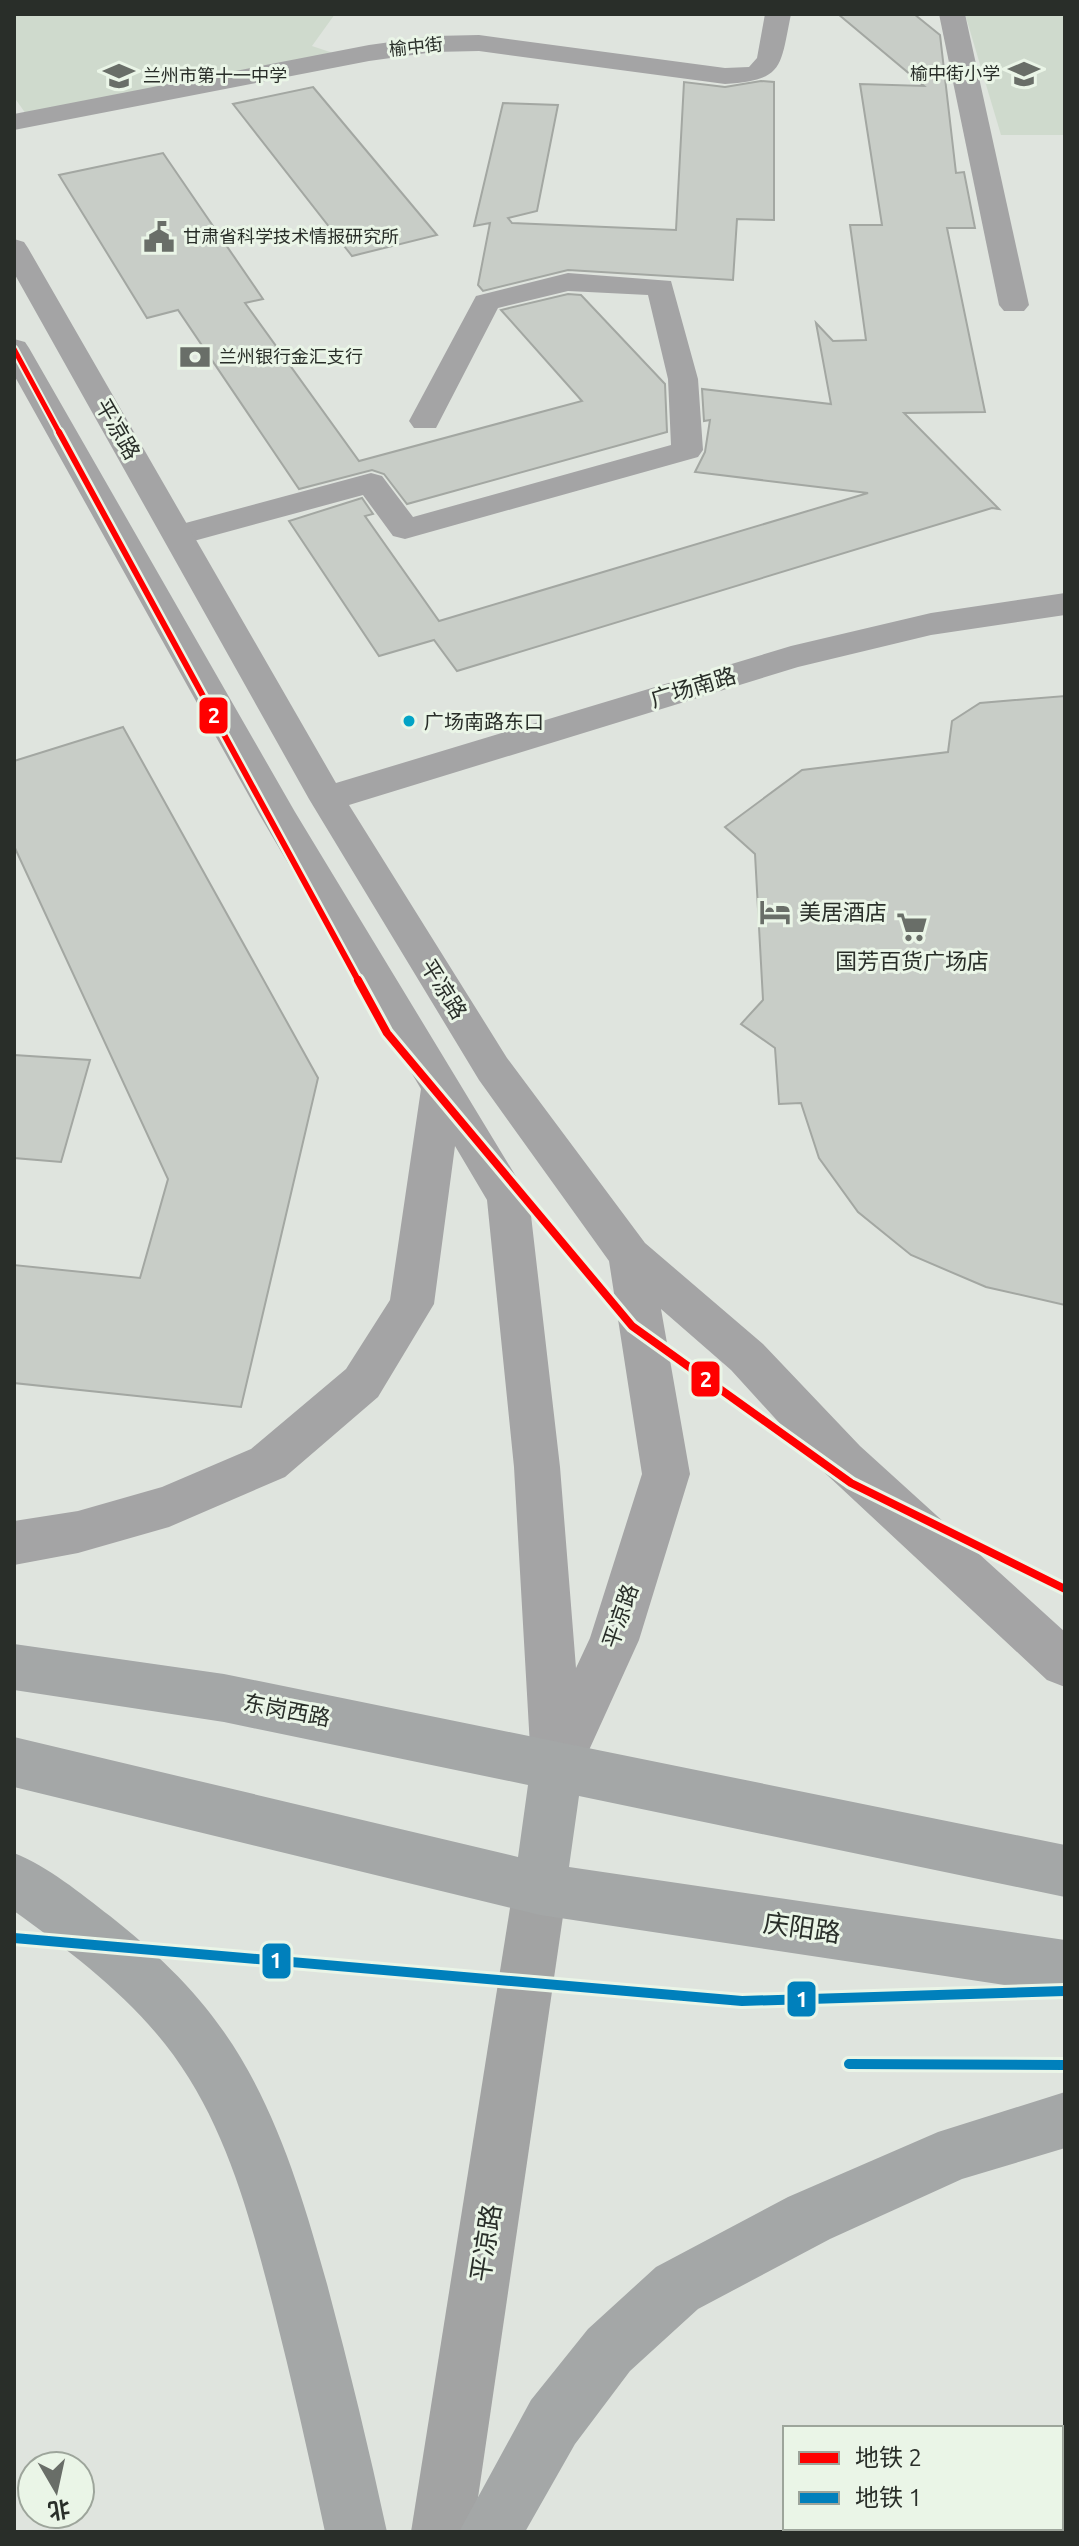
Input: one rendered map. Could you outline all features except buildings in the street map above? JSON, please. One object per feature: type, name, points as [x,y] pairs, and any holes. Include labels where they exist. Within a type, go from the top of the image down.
[{"type":"main road","name":"东岗西路","points":[[14,1667],[177,1689],[557,1764]]},
{"type":"main road","points":[[14,1762],[540,1889]]},
{"type":"main road","points":[[557,1764],[1065,1871]]},
{"type":"main road","name":"平凉路","points":[[442,2532],[557,1764]]},
{"type":"main road","points":[[14,1879],[73,1921],[135,1974],[184,2023],[216,2069],[251,2137],[281,2226],[356,2532]]},
{"type":"main road","name":"庆阳路","points":[[540,1889],[1065,1967]]},
{"type":"main road","points":[[490,2532],[553,2422],[609,2350],[677,2288],[809,2218],[958,2152],[1065,2120]]},
{"type":"street","name":"榆中街","points":[[14,122],[369,53],[434,44],[479,43],[725,76],[756,74],[769,60],[778,14]]},
{"type":"street","points":[[952,14],[1014,305]]},
{"type":"street","name":"平凉路","points":[[14,248],[327,799],[493,1069],[630,1256],[666,1474],[614,1640],[557,1764]]},
{"type":"street","points":[[179,535],[371,483],[405,529],[687,450],[683,379],[661,287],[568,282],[486,302],[425,421]]},
{"type":"street","name":"平凉路","points":[[14,348],[262,787],[508,1198],[537,1467],[557,1764]]},
{"type":"street","name":"广场南路","points":[[327,799],[791,657],[931,624],[1065,604]]},
{"type":"street","points":[[14,1543],[78,1532],[169,1506],[268,1463],[362,1383],[412,1304],[442,1089]]},
{"type":"street","points":[[630,1256],[747,1357],[843,1460],[1065,1664]]},
{"type":"shaded area","name":"兰州市第十一中学","points":[[14,14],[335,14],[312,46],[336,54],[26,114],[14,97]]},
{"type":"shaded area","name":"榆中街小学","points":[[965,14],[1065,14],[1065,135],[1001,135]]},
{"type":"shaded area","points":[[1063,2470],[1065,2532],[806,2532],[1063,2530]]},
{"type":"metro line","name":"2","points":[[14,349],[387,1033],[632,1326],[851,1483],[1065,1589]]},
{"type":"metro line","name":"1","points":[[14,1938],[742,2001],[1065,1991]]},
{"type":"metro line","name":"1","points":[[849,2064],[1065,2065]]},
{"type":"place","name":"榆中街小学","points":[[1024,74]]},
{"type":"place","name":"兰州市第十一中学","points":[[119,76]]},
{"type":"place","name":"甘肃省科学技术情报研究所","points":[[159,237]]},
{"type":"place","name":"兰州银行金汇支行","points":[[195,357]]},
{"type":"place","name":"广场南路东口","points":[[409,721]]},
{"type":"place","name":"美居酒店","points":[[775,912]]},
{"type":"place","name":"国芳百货广场店","points":[[912,927]]}]
